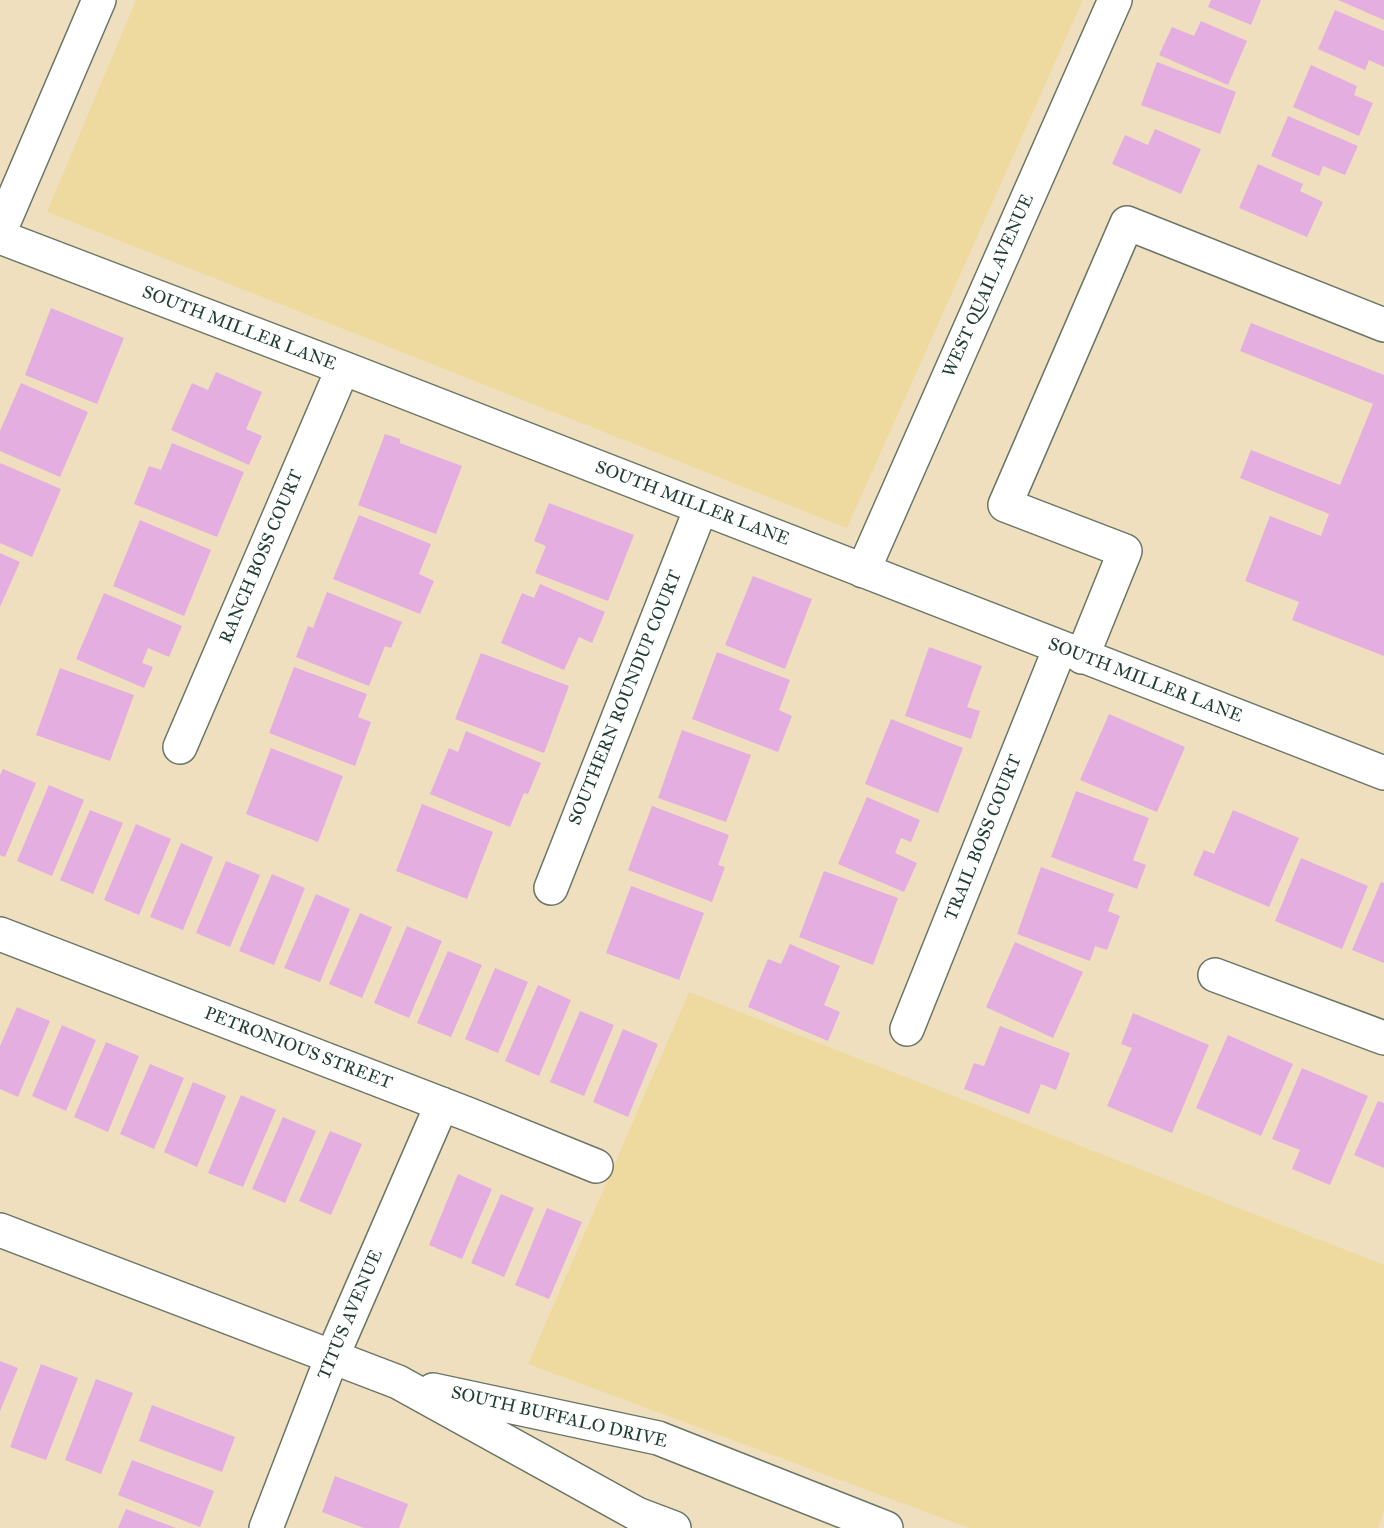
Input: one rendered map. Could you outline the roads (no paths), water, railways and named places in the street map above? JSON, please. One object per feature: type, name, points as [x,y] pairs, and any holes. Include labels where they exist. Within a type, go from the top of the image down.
[{"type":"street","points":[[0,231],[99,0]]},
{"type":"street","name":"WEST QUAIL AVENUE","points":[[863,571],[1115,0]]},
{"type":"street","name":"TRAIL BOSS COURT","points":[[908,1029],[1071,652],[1125,551],[1005,505],[1127,223],[1384,325]]},
{"type":"street","name":"SOUTH MILLER LANE","points":[[0,237],[344,368],[1384,773]]},
{"type":"street","name":"RANCH BOSS COURT","points":[[180,747],[344,368]]},
{"type":"street","name":"SOUTHERN ROUNDUP COURT","points":[[551,888],[701,508]]},
{"type":"street","name":"PETRONIOUS STREET","points":[[0,934],[442,1104],[596,1166]]},
{"type":"street","points":[[1215,975],[1384,1038]]},
{"type":"street","name":"TITUS AVENUE","points":[[266,1528],[332,1357],[442,1104]]},
{"type":"street","name":"SOUTH BUFFALO DRIVE","points":[[0,1230],[398,1382],[637,1514],[674,1528]]},
{"type":"street","name":"SOUTH BUFFALO DRIVE","points":[[398,1382],[658,1438],[886,1528]]}]
